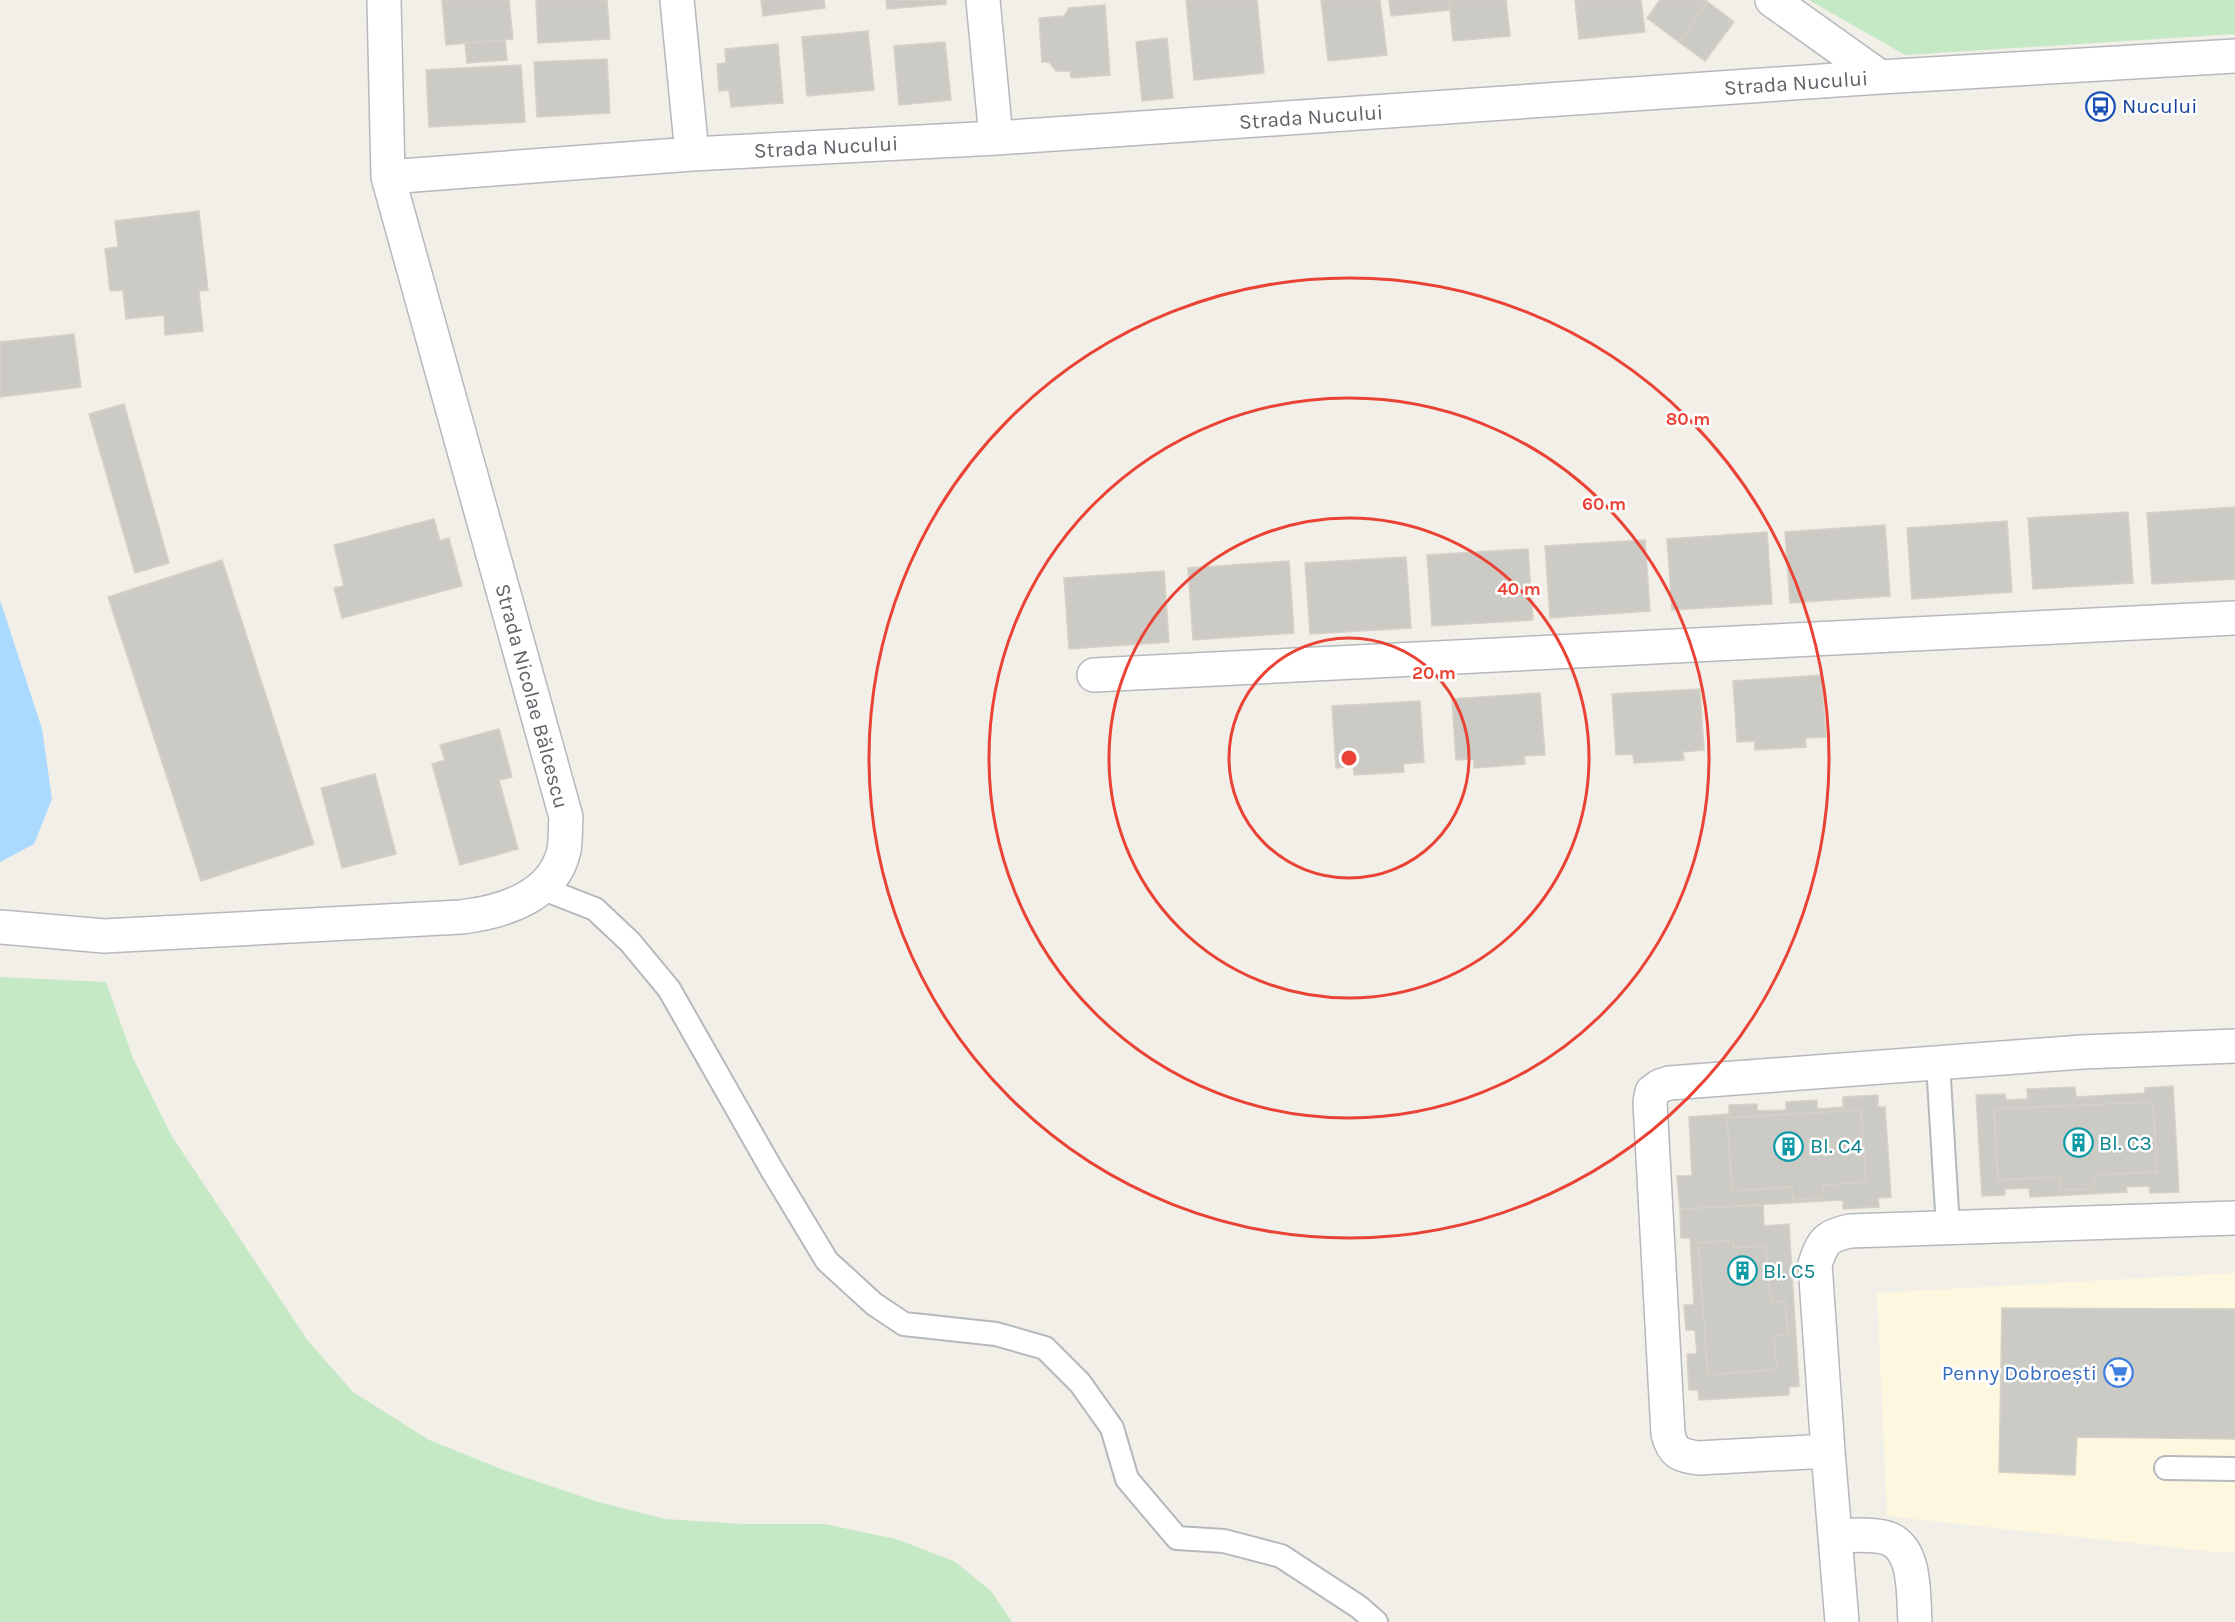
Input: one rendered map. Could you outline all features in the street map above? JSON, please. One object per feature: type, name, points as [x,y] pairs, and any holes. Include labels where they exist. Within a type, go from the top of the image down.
[{"type":"street","name":"Strada Nicolae Bălcescu","points":[[0,927],[104,936],[461,917],[489,914],[518,903],[541,888],[557,871],[564,849],[566,817],[388,177],[384,0]]},
{"type":"street","points":[[677,0],[692,154]]},
{"type":"street","points":[[983,0],[996,138]]},
{"type":"street","points":[[1772,0],[1880,77]]},
{"type":"street","name":"Strada Nucului","points":[[388,177],[692,154],[996,138],[1880,77],[2235,56]]},
{"type":"street","points":[[1094,675],[2235,618]]},
{"type":"street","points":[[1828,1451],[1698,1458],[1679,1455],[1672,1448],[1668,1434],[1666,1399],[1650,1102],[1652,1092],[1669,1083],[2082,1052],[2235,1046]]},
{"type":"street","points":[[1842,1622],[1815,1264],[1824,1241],[1834,1234],[1850,1231],[2235,1218]]},
{"type":"street","points":[[1835,1536],[1888,1538],[1900,1546],[1911,1568],[1915,1622]]},
{"type":"lane","points":[[541,888],[595,909],[630,942],[669,989],[772,1170],[827,1261],[874,1304],[904,1324],[996,1334],[1045,1348],[1080,1383],[1112,1428],[1127,1479],[1177,1538],[1224,1541],[1281,1556],[1359,1607],[1376,1622]]},
{"type":"lane","points":[[1938,1063],[1948,1228]]},
{"type":"lane","points":[[2166,1468],[2235,1469]]},
{"type":"shaded area","points":[[2235,1273],[2235,1552],[2214,1552],[1887,1516],[1877,1293]]},
{"type":"green space","points":[[1809,0],[2235,0],[2235,34],[1905,55]]},
{"type":"green space","points":[[0,977],[106,982],[133,1058],[171,1135],[308,1341],[353,1392],[429,1440],[506,1471],[595,1501],[665,1519],[742,1524],[824,1524],[896,1539],[954,1561],[991,1591],[1012,1622],[0,1622]]},
{"type":"water","points":[[0,600],[42,729],[52,799],[34,844],[0,862]]},
{"type":"building","points":[[442,0],[509,0],[513,39],[446,45]]},
{"type":"building","points":[[536,0],[607,0],[610,39],[538,43]]},
{"type":"building","points":[[761,0],[824,0],[825,8],[763,16]]},
{"type":"building","points":[[886,0],[946,0],[946,4],[887,9]]},
{"type":"building","points":[[1186,0],[1257,0],[1264,73],[1194,80]]},
{"type":"building","points":[[1321,0],[1380,0],[1387,55],[1328,61]]},
{"type":"building","points":[[1389,0],[1449,0],[1450,10],[1391,16]]},
{"type":"building","points":[[1449,0],[1506,0],[1510,36],[1453,41]]},
{"type":"building","points":[[1575,0],[1641,0],[1645,32],[1579,39]]},
{"type":"building","points":[[1660,0],[1705,0],[1708,2],[1679,42],[1647,18]]},
{"type":"building","points":[[1708,2],[1734,22],[1705,61],[1679,42]]},
{"type":"building","points":[[1105,5],[1110,75],[1071,78],[1070,71],[1056,71],[1049,62],[1042,62],[1039,18],[1064,16],[1069,8]]},
{"type":"building","points":[[868,31],[874,90],[807,96],[802,37]]},
{"type":"building","points":[[1167,38],[1173,98],[1142,101],[1136,42]]},
{"type":"building","points":[[505,40],[507,60],[467,63],[465,43]]},
{"type":"building","points":[[945,42],[951,100],[899,105],[894,46]]},
{"type":"building","points":[[778,44],[783,103],[731,107],[729,90],[719,91],[717,64],[726,63],[725,49]]},
{"type":"building","points":[[607,59],[610,113],[537,117],[534,62]]},
{"type":"building","points":[[521,65],[525,122],[429,127],[426,70]]},
{"type":"building","points":[[199,211],[208,290],[199,291],[203,331],[165,335],[164,315],[126,319],[123,290],[110,291],[105,249],[118,247],[115,221]]},
{"type":"building","points":[[74,334],[81,387],[0,397],[0,342]]},
{"type":"building","points":[[124,404],[169,563],[135,573],[89,414]]},
{"type":"building","points":[[2235,507],[2235,579],[2152,584],[2147,513]]},
{"type":"building","points":[[2128,512],[2133,583],[2033,589],[2028,518]]},
{"type":"building","points":[[434,519],[440,541],[449,538],[462,586],[342,618],[334,588],[344,586],[334,545]]},
{"type":"building","points":[[2007,521],[2012,592],[1912,599],[1907,528]]},
{"type":"building","points":[[1885,525],[1890,596],[1790,603],[1785,532]]},
{"type":"building","points":[[1767,532],[1772,604],[1672,610],[1667,539]]},
{"type":"building","points":[[1645,540],[1650,611],[1550,618],[1545,546]]},
{"type":"building","points":[[1528,549],[1533,620],[1432,626],[1427,555]]},
{"type":"building","points":[[1406,557],[1411,628],[1310,634],[1305,563]]},
{"type":"building","points":[[222,560],[314,844],[201,881],[108,597]]},
{"type":"building","points":[[1289,561],[1294,633],[1193,640],[1188,568]]},
{"type":"building","points":[[1164,571],[1169,642],[1069,649],[1064,578]]},
{"type":"building","points":[[1821,675],[1826,737],[1805,738],[1806,747],[1755,750],[1755,741],[1737,742],[1733,681]]},
{"type":"building","points":[[1700,689],[1704,750],[1683,752],[1684,760],[1634,763],[1633,754],[1616,755],[1612,694]]},
{"type":"building","points":[[1540,693],[1545,755],[1524,756],[1525,764],[1474,768],[1474,759],[1456,760],[1452,699]]},
{"type":"building","points":[[1420,701],[1424,762],[1403,764],[1404,772],[1354,775],[1353,766],[1336,768],[1332,706]]},
{"type":"building","points":[[499,729],[512,777],[499,780],[518,849],[460,865],[432,764],[445,760],[440,745]]},
{"type":"building","points":[[375,774],[396,854],[342,868],[321,788]]},
{"type":"building","name":"Bl. C3","points":[[2173,1086],[2179,1192],[2150,1193],[2149,1186],[2126,1187],[2127,1192],[2030,1197],[2029,1188],[2005,1189],[2005,1195],[1982,1196],[1976,1095],[2005,1094],[2006,1100],[2028,1099],[2027,1089],[2075,1087],[2076,1097],[2145,1093],[2145,1088]]},
{"type":"building","name":"Bl. C4","points":[[1878,1095],[1878,1107],[1885,1107],[1891,1197],[1878,1198],[1879,1207],[1843,1209],[1843,1200],[1680,1209],[1677,1176],[1692,1176],[1689,1117],[1729,1114],[1729,1105],[1757,1104],[1757,1111],[1786,1110],[1786,1102],[1817,1100],[1817,1109],[1843,1107],[1843,1097]]},
{"type":"building","points":[[2153,1102],[2157,1172],[2094,1175],[2094,1189],[2060,1190],[2060,1177],[1998,1180],[1994,1109]]},
{"type":"building","points":[[1861,1110],[1866,1182],[1823,1185],[1824,1198],[1793,1200],[1792,1187],[1732,1191],[1727,1118]]},
{"type":"building","name":"Bl. C5","points":[[1763,1205],[1764,1226],[1789,1224],[1799,1386],[1789,1387],[1789,1395],[1699,1400],[1698,1390],[1689,1390],[1687,1354],[1697,1354],[1695,1330],[1686,1330],[1684,1305],[1694,1305],[1690,1238],[1681,1238],[1680,1209]]},
{"type":"building","points":[[1733,1240],[1734,1248],[1766,1246],[1771,1302],[1785,1301],[1788,1335],[1774,1336],[1777,1369],[1708,1375],[1698,1243]]},
{"type":"building","name":"Penny Dobroești","points":[[2002,1308],[2235,1309],[2235,1439],[2077,1437],[2075,1475],[1999,1472]]},
{"type":"place","name":"Nucului","points":[[2101,106]]},
{"type":"place","name":"Bl. C3","points":[[2078,1143]]},
{"type":"place","name":"Bl. C4","points":[[1789,1146]]},
{"type":"place","name":"Bl. C5","points":[[1742,1271]]},
{"type":"place","name":"Penny Dobroești","points":[[2118,1373]]}]
